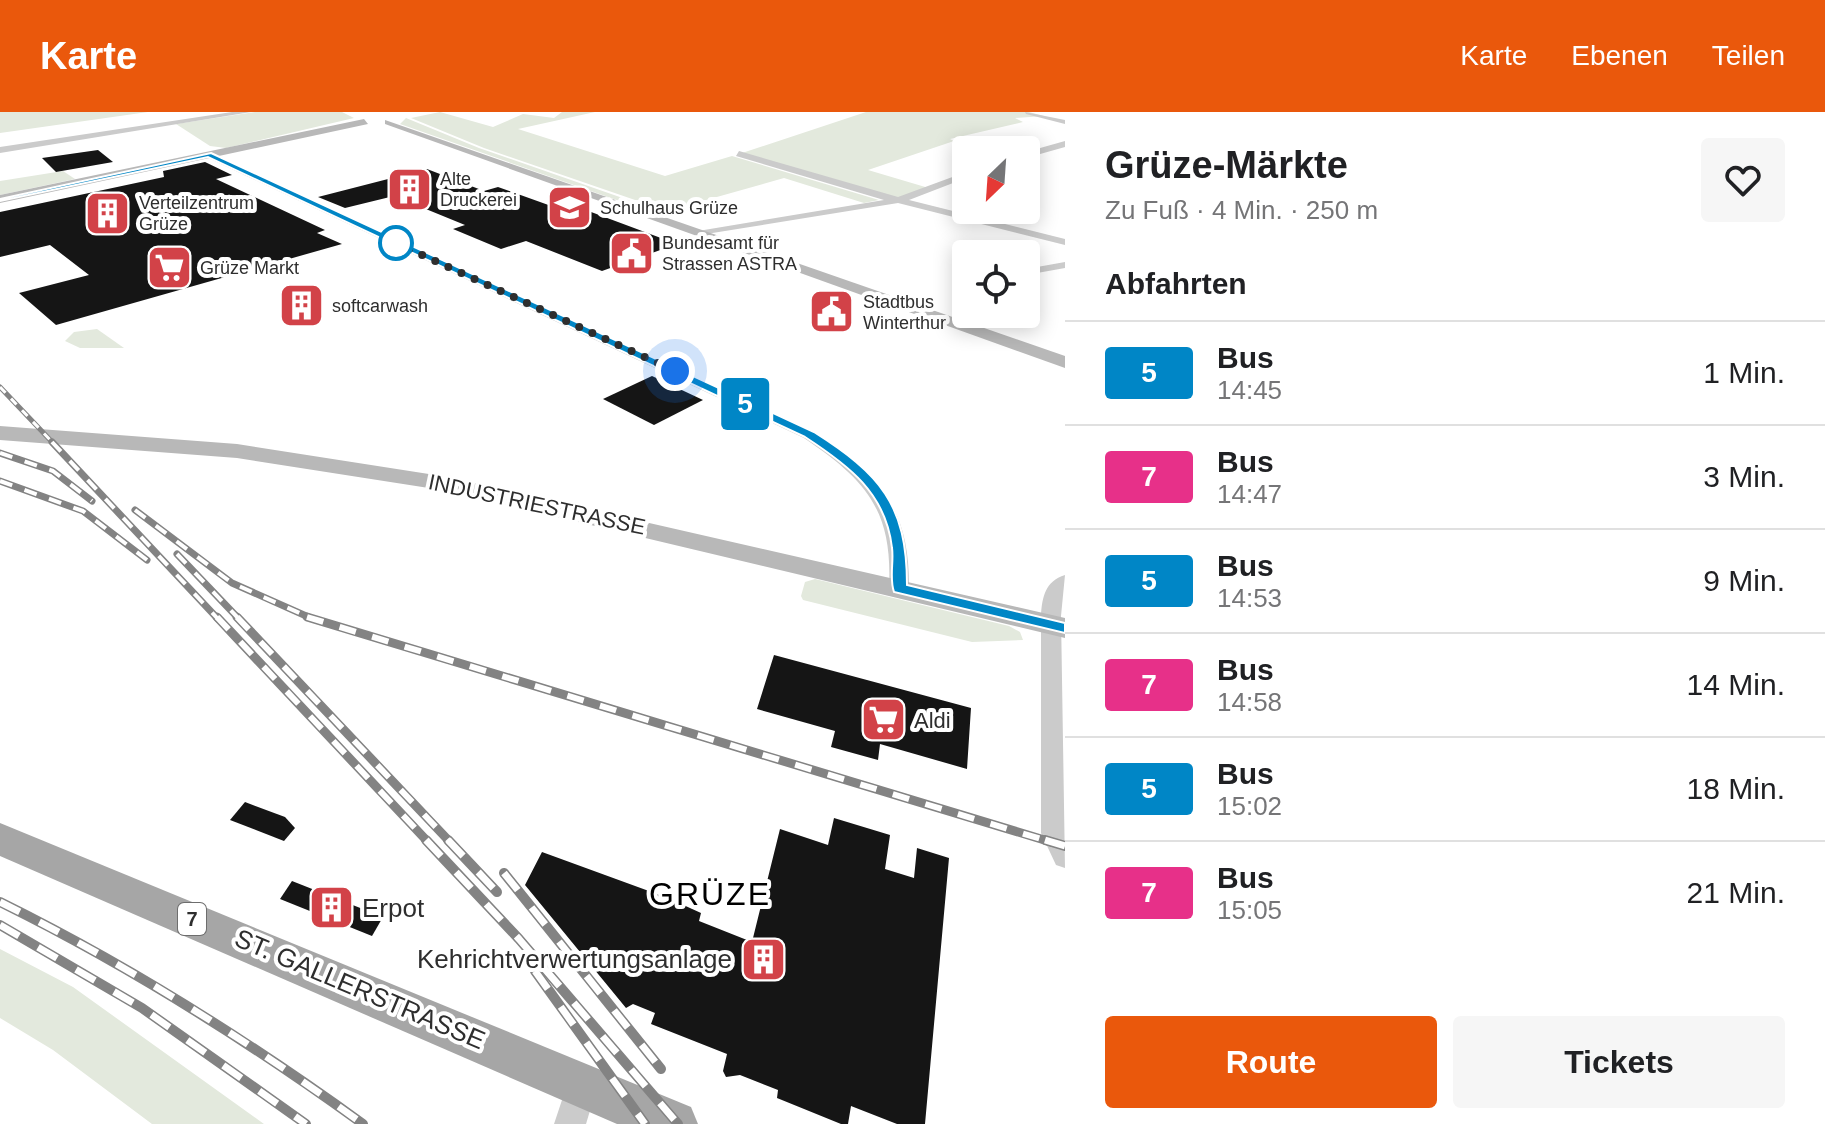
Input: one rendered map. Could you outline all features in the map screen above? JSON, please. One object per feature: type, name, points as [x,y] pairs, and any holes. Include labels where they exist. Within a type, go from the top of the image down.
[{"type":"main road","points":[[392,119],[407,113]]},
{"type":"main road","points":[[0,199],[209,155],[363,116],[392,119],[1065,362]]},
{"type":"main road","name":"INDUSTRIESTRASSE","points":[[0,433],[206,448],[377,471],[521,499],[1059,627]]},
{"type":"main road","name":"ST. GALLERSTRASSE","points":[[0,839],[576,1104],[674,1124]]},
{"type":"street","points":[[0,150],[247,112]]},
{"type":"street","points":[[1029,112],[1065,122]]},
{"type":"street","points":[[1040,151],[1065,144]]},
{"type":"street","points":[[739,154],[900,200],[1065,242]]},
{"type":"street","points":[[209,155],[809,435],[849,460],[876,487],[894,521],[899,549],[899,588]]},
{"type":"street","points":[[704,233],[900,200],[952,180]]},
{"type":"street","points":[[1040,269],[1065,265]]},
{"type":"street","points":[[1065,581],[1052,595],[1059,627],[1054,833],[1065,857]]},
{"type":"shaded area","points":[[0,112],[148,112],[0,133]]},
{"type":"shaded area","points":[[255,112],[342,112],[354,118],[226,148],[210,146],[176,124]]},
{"type":"shaded area","points":[[440,112],[493,127],[523,114],[554,118],[562,112],[595,112],[518,129],[665,176],[732,156],[879,200],[864,203],[784,178],[667,211],[484,148],[411,118]]},
{"type":"shaded area","points":[[866,112],[1029,112],[1044,116],[1015,118],[1023,122],[952,136],[952,142],[868,170],[932,189],[900,200],[739,154]]},
{"type":"shaded area","points":[[406,118],[479,148],[657,210],[628,204],[400,124]]},
{"type":"shaded area","points":[[63,171],[75,179],[0,195],[0,181]]},
{"type":"shaded area","points":[[97,329],[124,348],[80,348],[65,341],[74,332]]},
{"type":"shaded area","points":[[815,579],[1009,626],[1020,632],[1023,640],[972,642],[803,600],[801,596],[805,582]]},
{"type":"shaded area","points":[[0,949],[73,987],[264,1124],[152,1124],[53,1050],[0,1018]]},
{"type":"building","points":[[98,150],[113,162],[56,172],[42,158]]},
{"type":"building","points":[[205,162],[232,175],[216,179],[325,230],[317,233],[342,244],[56,325],[19,293],[89,275],[50,245],[0,257],[0,212],[164,177],[163,171]]},
{"type":"building","points":[[427,169],[484,191],[498,187],[554,207],[567,203],[677,244],[602,271],[526,241],[501,249],[453,229],[465,225],[394,196],[345,208],[318,197]]},
{"type":"building","points":[[652,376],[703,400],[654,425],[603,399]]},
{"type":"building","name":"Aldi","points":[[774,655],[971,708],[967,769],[880,744],[878,760],[831,747],[835,731],[757,709]]},
{"type":"building","points":[[245,802],[285,817],[295,828],[284,841],[230,820]]},
{"type":"building","name":"Kehrichtverwertungsanlage","points":[[834,818],[890,835],[885,869],[914,878],[917,848],[949,858],[925,1124],[897,1124],[851,1106],[848,1124],[841,1124],[777,1098],[778,1090],[740,1075],[726,1077],[723,1071],[727,1054],[651,1024],[655,1013],[633,1004],[626,1008],[525,885],[542,852],[668,898],[701,913],[699,921],[752,942],[780,829],[828,845]]},
{"type":"building","name":"Erpot","points":[[292,881],[383,917],[372,936],[280,899]]},
{"type":"railway","points":[[0,387],[54,444]]},
{"type":"railway","points":[[52,442],[218,619]]},
{"type":"railway","points":[[0,453],[53,471],[92,501]]},
{"type":"railway","points":[[0,481],[83,511],[147,560]]},
{"type":"railway","points":[[135,510],[232,583],[312,618]]},
{"type":"railway","points":[[177,554],[239,619]]},
{"type":"railway","points":[[217,617],[428,842]]},
{"type":"railway","points":[[237,617],[450,842]]},
{"type":"railway","points":[[307,617],[312,618]]},
{"type":"railway","points":[[312,618],[1051,842]]},
{"type":"railway","points":[[426,840],[519,939],[678,1124]]},
{"type":"railway","points":[[448,840],[497,892]]},
{"type":"railway","points":[[1045,840],[1065,846]]},
{"type":"railway","points":[[504,873],[661,1069]]},
{"type":"railway","points":[[0,902],[94,951],[186,1005],[363,1124]]},
{"type":"railway","points":[[0,925],[142,1008],[306,1124]]},
{"type":"railway","points":[[535,971],[645,1124]]},
{"type":"bus line","name":"5","points":[[0,199],[209,155],[809,435],[849,460],[876,487],[894,521],[899,549],[899,588],[1065,628]]},
{"type":"place","name":"Alte Druckerei","points":[[409,189]]},
{"type":"place","name":"Schulhaus Grüze","points":[[569,208]]},
{"type":"place","name":"Verteilzentrum Grüze","points":[[108,213]]},
{"type":"place","name":"Bundesamt für Strassen ASTRA","points":[[631,253]]},
{"type":"place","name":"Grüze Markt","points":[[169,268]]},
{"type":"place","name":"softcarwash","points":[[301,306]]},
{"type":"place","name":"Stadtbus Winterthur","points":[[832,312]]},
{"type":"place","name":"Aldi","points":[[883,720]]},
{"type":"place","name":"Erpot","points":[[331,908]]},
{"type":"place","name":"Kehrichtverwertungsanlage","points":[[763,959]]},
{"type":"district","name":"GRÜZE","points":[[710,894]]},
{"type":"route","points":[[396,243],[675,371]]}]
